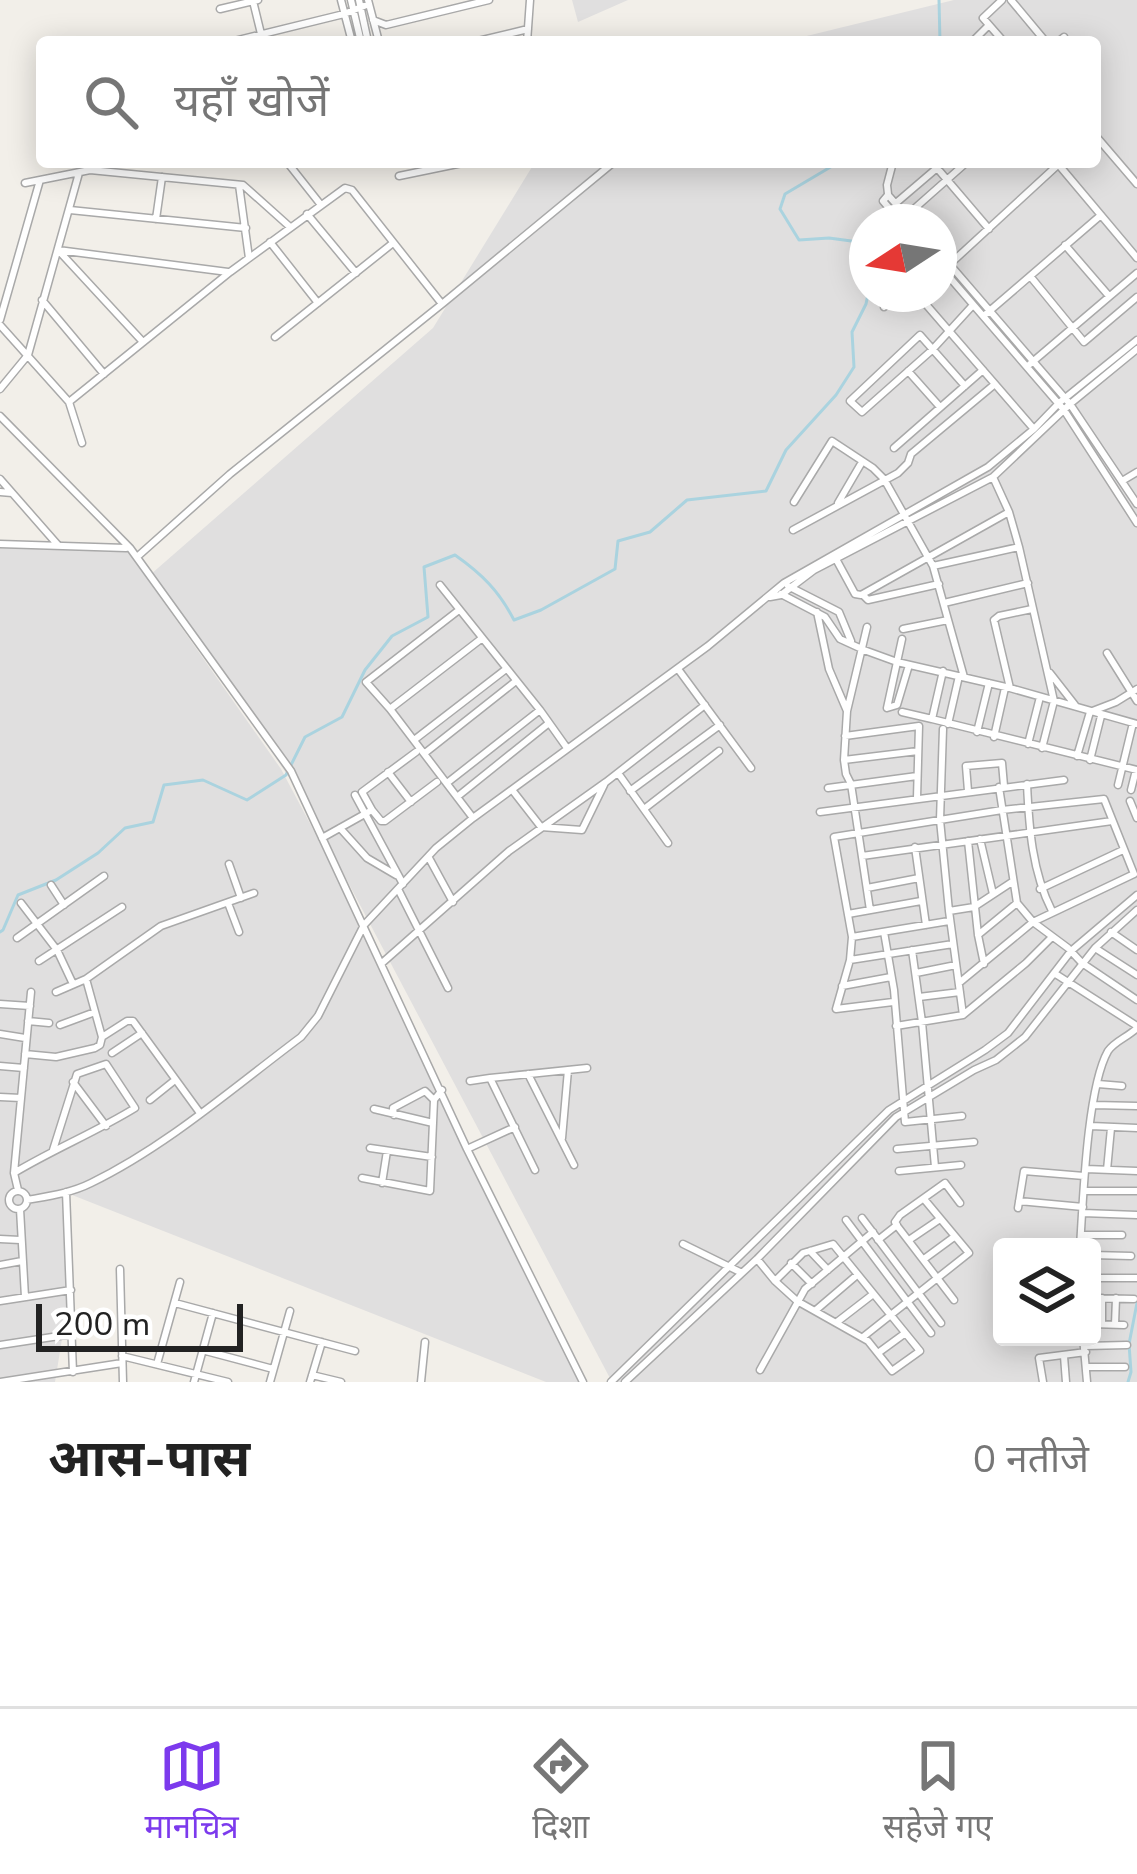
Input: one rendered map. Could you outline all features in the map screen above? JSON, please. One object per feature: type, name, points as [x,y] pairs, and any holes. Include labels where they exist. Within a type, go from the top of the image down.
[{"type":"street","points":[[341,0],[350,36]]},
{"type":"street","points":[[373,20],[386,25],[489,0]]},
{"type":"street","points":[[527,36],[530,0]]},
{"type":"street","points":[[999,36],[984,16],[1002,0]]},
{"type":"street","points":[[1012,0],[1041,36]]},
{"type":"street","points":[[220,9],[256,1],[262,36]]},
{"type":"street","points":[[269,36],[344,14],[360,3]]},
{"type":"street","points":[[360,3],[377,36]]},
{"type":"street","points":[[360,3],[363,36]]},
{"type":"street","points":[[978,36],[989,25]]},
{"type":"street","points":[[499,36],[528,29]]},
{"type":"street","points":[[1101,142],[1137,184]]},
{"type":"street","points":[[292,168],[321,205]]},
{"type":"street","points":[[399,176],[429,168]]},
{"type":"street","points":[[137,557],[230,474],[607,168]]},
{"type":"street","points":[[891,168],[888,195],[896,203],[937,168]]},
{"type":"street","points":[[941,168],[989,229]]},
{"type":"street","points":[[923,204],[960,168]]},
{"type":"street","points":[[957,256],[1053,168]]},
{"type":"street","points":[[1062,168],[1137,258]]},
{"type":"street","points":[[25,183],[90,170],[243,185],[290,226]]},
{"type":"street","points":[[0,388],[28,355],[80,173]]},
{"type":"street","points":[[156,219],[162,177]]},
{"type":"street","points":[[40,180],[0,322],[69,402],[82,443]]},
{"type":"street","points":[[239,185],[249,258]]},
{"type":"street","points":[[69,402],[341,190],[352,190],[442,304]]},
{"type":"street","points":[[888,195],[883,200],[888,204]]},
{"type":"street","points":[[69,210],[246,228]]},
{"type":"street","points":[[307,214],[356,274]]},
{"type":"street","points":[[986,314],[1101,214]]},
{"type":"street","points":[[269,242],[318,303]]},
{"type":"street","points":[[275,337],[393,243]]},
{"type":"street","points":[[1065,245],[1109,296]]},
{"type":"street","points":[[58,250],[230,272]]},
{"type":"street","points":[[58,250],[143,342]]},
{"type":"street","points":[[1030,364],[1137,273]]},
{"type":"street","points":[[1030,276],[1084,341],[1137,297]]},
{"type":"street","points":[[957,282],[1064,404],[1137,504]]},
{"type":"street","points":[[957,283],[986,314]]},
{"type":"street","points":[[42,300],[104,374]]},
{"type":"street","points":[[965,386],[932,350],[920,335],[850,401],[862,412],[932,350],[974,305]]},
{"type":"street","points":[[933,312],[1037,432]]},
{"type":"street","points":[[27,1200],[89,1184],[138,1156],[301,1037],[318,1016],[364,925],[400,883],[473,818],[766,598],[907,518],[993,477],[1064,404],[1137,340]]},
{"type":"street","points":[[1064,404],[1137,349]]},
{"type":"street","points":[[908,370],[940,407]]},
{"type":"street","points":[[894,448],[983,370]]},
{"type":"street","points":[[793,530],[898,473],[911,454],[995,384]]},
{"type":"street","points":[[1064,404],[1137,524]]},
{"type":"street","points":[[0,416],[130,548],[289,768],[467,1149],[584,1382]]},
{"type":"street","points":[[787,585],[907,518],[1037,432]]},
{"type":"street","points":[[794,502],[832,441],[884,479],[939,584],[961,676],[945,726],[940,820],[963,1015]]},
{"type":"street","points":[[836,506],[862,462]]},
{"type":"street","points":[[1122,481],[1137,472]]},
{"type":"street","points":[[993,477],[1019,547],[1054,701],[1042,748]]},
{"type":"street","points":[[0,479],[58,545]]},
{"type":"street","points":[[0,492],[12,493]]},
{"type":"street","points":[[836,559],[855,594],[863,594],[931,562],[1009,512]]},
{"type":"street","points":[[0,544],[130,548]]},
{"type":"street","points":[[931,562],[1019,547]]},
{"type":"street","points":[[944,603],[1028,583]]},
{"type":"street","points":[[863,594],[868,600],[939,584]]},
{"type":"street","points":[[440,585],[567,748]]},
{"type":"street","points":[[787,585],[841,614],[853,644]]},
{"type":"street","points":[[778,592],[817,612],[840,639],[863,650],[1135,723],[1118,785]]},
{"type":"street","points":[[994,736],[1008,687],[994,620],[1034,608]]},
{"type":"street","points":[[459,610],[366,682],[473,818]]},
{"type":"street","points":[[817,612],[836,610]]},
{"type":"street","points":[[817,612],[829,669],[848,711]]},
{"type":"street","points":[[904,628],[948,620]]},
{"type":"street","points":[[867,627],[848,711],[844,760],[869,910]]},
{"type":"street","points":[[390,709],[482,638]]},
{"type":"street","points":[[902,639],[887,708],[897,705],[909,665]]},
{"type":"street","points":[[1090,712],[1135,694],[1107,653]]},
{"type":"street","points":[[677,668],[751,768]]},
{"type":"street","points":[[414,740],[506,669]]},
{"type":"street","points":[[1048,670],[1078,709]]},
{"type":"street","points":[[932,719],[943,671]]},
{"type":"street","points":[[448,988],[418,929],[362,792],[516,681]]},
{"type":"street","points":[[977,731],[989,682]]},
{"type":"street","points":[[1028,744],[1040,697]]},
{"type":"street","points":[[461,704],[472,716]]},
{"type":"street","points":[[382,963],[508,851],[705,704]]},
{"type":"street","points":[[355,795],[383,822],[540,710]]},
{"type":"street","points":[[902,712],[1137,769],[1131,790]]},
{"type":"street","points":[[1077,756],[1090,712]]},
{"type":"street","points":[[1090,760],[1101,715]]},
{"type":"street","points":[[457,796],[550,723]]},
{"type":"street","points":[[630,790],[720,725]]},
{"type":"street","points":[[845,736],[919,726],[917,798]]},
{"type":"street","points":[[494,746],[504,759]]},
{"type":"street","points":[[844,760],[918,751]]},
{"type":"street","points":[[644,808],[719,752]]},
{"type":"street","points":[[968,791],[966,766],[1002,763],[1002,810],[1017,903],[1082,962],[1137,1000]]},
{"type":"street","points":[[388,772],[411,802]]},
{"type":"street","points":[[618,772],[668,843]]},
{"type":"street","points":[[828,788],[917,776]]},
{"type":"street","points":[[820,812],[1064,780]]},
{"type":"street","points":[[512,790],[541,827],[582,830],[606,782]]},
{"type":"street","points":[[1027,784],[1040,889],[1052,911]]},
{"type":"street","points":[[893,1002],[836,1009],[852,937],[834,836],[1104,799],[1135,874],[1034,922],[959,988],[919,998]]},
{"type":"street","points":[[1130,801],[1137,818]]},
{"type":"street","points":[[322,838],[369,812]]},
{"type":"street","points":[[862,856],[1112,821]]},
{"type":"street","points":[[340,828],[367,858],[400,883]]},
{"type":"street","points":[[980,839],[993,894]]},
{"type":"street","points":[[968,841],[984,964]]},
{"type":"street","points":[[915,847],[926,925]]},
{"type":"street","points":[[1040,889],[1123,850]]},
{"type":"street","points":[[429,856],[454,902]]},
{"type":"street","points":[[229,864],[241,898]]},
{"type":"street","points":[[17,938],[104,876]]},
{"type":"street","points":[[867,888],[919,878]]},
{"type":"street","points":[[852,937],[926,925],[974,907],[1012,882]]},
{"type":"street","points":[[51,885],[64,904]]},
{"type":"street","points":[[56,992],[86,979],[156,929],[254,893]]},
{"type":"street","points":[[619,1381],[863,1135],[904,1099],[1008,1033],[1068,948],[1137,895]]},
{"type":"street","points":[[848,914],[922,901]]},
{"type":"street","points":[[21,903],[57,950],[73,985]]},
{"type":"street","points":[[228,903],[238,932]]},
{"type":"street","points":[[978,934],[1017,903]]},
{"type":"street","points":[[39,961],[122,907]]},
{"type":"street","points":[[619,1381],[742,1273],[905,1111],[996,1060],[1025,1037],[1082,962],[1137,910]]},
{"type":"street","points":[[1129,917],[1137,923]]},
{"type":"street","points":[[884,932],[907,1124],[962,1116]]},
{"type":"street","points":[[1111,932],[1137,950]]},
{"type":"street","points":[[896,1026],[963,1015],[1052,937]]},
{"type":"street","points":[[850,960],[953,944]]},
{"type":"street","points":[[1095,948],[1137,975]]},
{"type":"street","points":[[912,950],[935,1167]]},
{"type":"street","points":[[916,973],[956,965]]},
{"type":"street","points":[[1054,973],[1137,1027],[1106,1054],[1091,1126],[1081,1238]]},
{"type":"street","points":[[842,986],[892,976]]},
{"type":"street","points":[[25,1054],[56,1058],[100,1045],[102,1036],[86,979]]},
{"type":"street","points":[[18,1190],[14,1173],[31,992]]},
{"type":"street","points":[[0,1004],[30,1006]]},
{"type":"street","points":[[59,1025],[95,1012]]},
{"type":"street","points":[[28,1021],[49,1023]]},
{"type":"street","points":[[102,1036],[133,1021],[200,1113]]},
{"type":"street","points":[[112,1053],[142,1033]]},
{"type":"street","points":[[0,1034],[26,1038]]},
{"type":"street","points":[[14,1173],[135,1108],[106,1064],[77,1074],[53,1150]]},
{"type":"street","points":[[0,1066],[24,1068]]},
{"type":"street","points":[[470,1081],[587,1068]]},
{"type":"street","points":[[562,1140],[568,1070]]},
{"type":"street","points":[[528,1074],[574,1165]]},
{"type":"street","points":[[490,1078],[535,1170]]},
{"type":"street","points":[[150,1100],[175,1080]]},
{"type":"street","points":[[73,1082],[106,1126]]},
{"type":"street","points":[[1098,1084],[1122,1087]]},
{"type":"street","points":[[394,1115],[393,1108],[425,1091],[442,1090]]},
{"type":"street","points":[[362,1178],[430,1191],[434,1100],[442,1090]]},
{"type":"street","points":[[425,1091],[434,1100]]},
{"type":"street","points":[[0,1097],[21,1098]]},
{"type":"street","points":[[1094,1105],[1137,1106]]},
{"type":"street","points":[[374,1109],[433,1123]]},
{"type":"street","points":[[1091,1126],[1137,1128]]},
{"type":"street","points":[[467,1149],[515,1127]]},
{"type":"street","points":[[1107,1171],[1112,1128]]},
{"type":"street","points":[[863,1135],[870,1142]]},
{"type":"street","points":[[897,1149],[974,1142]]},
{"type":"street","points":[[370,1148],[432,1157]]},
{"type":"street","points":[[382,1183],[387,1150]]},
{"type":"street","points":[[899,1172],[961,1165]]},
{"type":"street","points":[[1137,1171],[1024,1171],[1018,1204],[1137,1215]]},
{"type":"street","points":[[823,1174],[830,1183]]},
{"type":"street","points":[[954,1300],[895,1222],[945,1184],[960,1204]]},
{"type":"street","points":[[18,1190],[27,1200],[20,1209]]},
{"type":"street","points":[[10,1204],[10,1195],[18,1190]]},
{"type":"street","points":[[1084,1191],[1137,1191]]},
{"type":"street","points":[[66,1192],[74,1372]]},
{"type":"street","points":[[862,1337],[969,1253],[924,1199]]},
{"type":"street","points":[[0,1207],[10,1204],[20,1209]]},
{"type":"street","points":[[20,1209],[25,1297]]},
{"type":"street","points":[[862,1218],[941,1324]]},
{"type":"street","points":[[909,1240],[940,1219]]},
{"type":"street","points":[[846,1220],[931,1333]]},
{"type":"street","points":[[760,1370],[797,1301],[812,1284],[862,1241],[897,1225]]},
{"type":"street","points":[[1081,1234],[1122,1235]]},
{"type":"street","points":[[924,1259],[954,1237]]},
{"type":"street","points":[[0,1239],[21,1240]]},
{"type":"street","points":[[748,1251],[775,1281],[797,1301],[862,1337],[892,1371],[920,1351],[830,1243],[809,1250],[775,1281]]},
{"type":"street","points":[[683,1244],[742,1273]]},
{"type":"street","points":[[809,1250],[828,1270]]},
{"type":"street","points":[[1101,1256],[1131,1256]]},
{"type":"street","points":[[0,1264],[22,1261]]},
{"type":"street","points":[[791,1263],[812,1284]]},
{"type":"street","points":[[120,1269],[123,1382]]},
{"type":"street","points":[[816,1310],[857,1275]]},
{"type":"street","points":[[1101,1278],[1137,1278]]},
{"type":"street","points":[[157,1364],[179,1282]]},
{"type":"street","points":[[0,1301],[71,1290]]},
{"type":"street","points":[[837,1322],[872,1295]]},
{"type":"street","points":[[1116,1298],[1120,1325],[1102,1324],[1102,1298],[1116,1298],[1135,1299]]},
{"type":"street","points":[[176,1303],[355,1351]]},
{"type":"street","points":[[269,1382],[290,1311]]},
{"type":"street","points":[[195,1377],[212,1313]]},
{"type":"street","points":[[0,1346],[73,1334]]},
{"type":"street","points":[[878,1353],[904,1334]]},
{"type":"street","points":[[322,1342],[311,1379],[340,1382]]},
{"type":"street","points":[[422,1382],[425,1342]]},
{"type":"street","points":[[1101,1345],[1127,1345]]},
{"type":"street","points":[[1043,1382],[1039,1358],[1082,1346]]},
{"type":"street","points":[[1084,1346],[1087,1382]]},
{"type":"street","points":[[202,1350],[273,1369]]},
{"type":"street","points":[[1064,1354],[1066,1382]]},
{"type":"street","points":[[0,1382],[59,1378],[122,1360],[228,1382]]},
{"type":"street","points":[[1086,1367],[1125,1367]]},
{"type":"shaded area","points":[[572,0],[628,0],[578,22]]},
{"type":"shaded area","points":[[954,0],[1137,0],[1137,1382],[612,1382],[304,799],[150,575],[433,328],[531,168],[1101,168],[1101,36],[807,36]]},
{"type":"shaded area","points":[[0,547],[127,550],[281,769],[364,925],[583,1382],[546,1382],[67,1193],[70,1290],[55,1382],[0,1382]]},
{"type":"waterway","points":[[939,0],[940,36]]},
{"type":"waterway","points":[[829,168],[785,194],[780,209],[799,240],[849,241]]},
{"type":"waterway","points":[[0,932],[18,895],[56,880],[98,853],[125,828],[153,822],[164,785],[203,780],[247,800],[286,775],[305,737],[342,717],[365,670],[392,636],[428,617],[424,567],[455,555],[489,584],[514,620],[615,569],[618,541],[650,532],[687,500],[766,491],[786,450],[836,395],[854,367],[852,332],[862,312]]},
{"type":"waterway","points":[[1128,1382],[1137,1303]]}]
